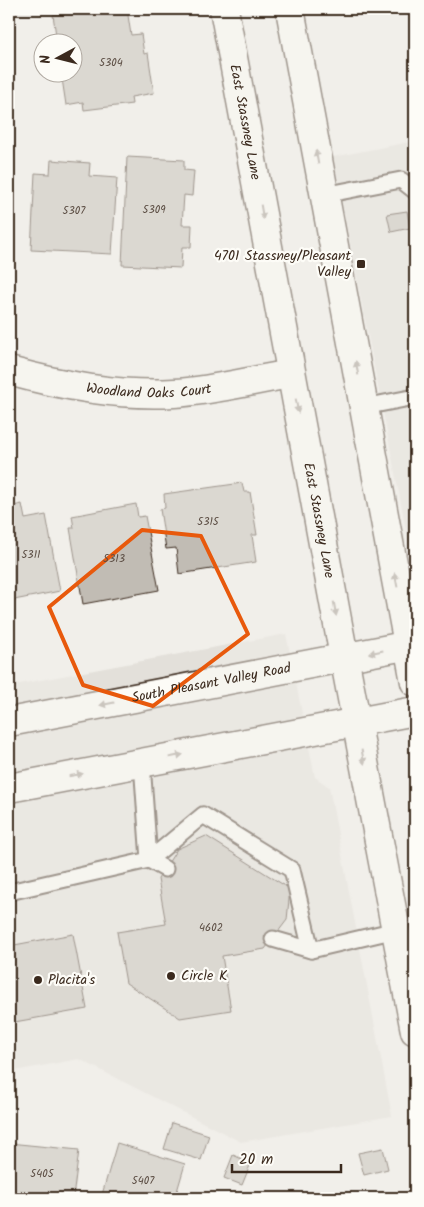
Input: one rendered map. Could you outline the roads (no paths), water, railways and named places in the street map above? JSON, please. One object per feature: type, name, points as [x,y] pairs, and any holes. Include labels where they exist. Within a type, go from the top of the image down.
[{"type":"main road","name":"East Stassney Lane","points":[[224,9],[415,1031]]},
{"type":"main road","points":[[290,9],[364,407],[412,644],[415,682]]},
{"type":"main road","name":"Woodland Oaks Court","points":[[9,371],[65,386],[118,393],[176,393],[291,374]]},
{"type":"main road","name":"South Pleasant Valley Road","points":[[9,722],[412,644]]},
{"type":"main road","points":[[9,788],[415,711]]},
{"type":"lane","points":[[324,195],[401,180],[415,191]]},
{"type":"lane","points":[[364,407],[415,397]]},
{"type":"lane","points":[[142,763],[149,860]]},
{"type":"lane","points":[[9,892],[149,860],[202,816],[292,870],[311,950]]},
{"type":"lane","points":[[149,860],[165,868]]},
{"type":"lane","points":[[273,939],[311,950],[396,930]]},
{"type":"place","name":"4701 Stassney/Pleasant Valley","points":[[361,264]]},
{"type":"place","name":"Circle K","points":[[171,976]]},
{"type":"place","name":"Placita's","points":[[38,980]]}]
